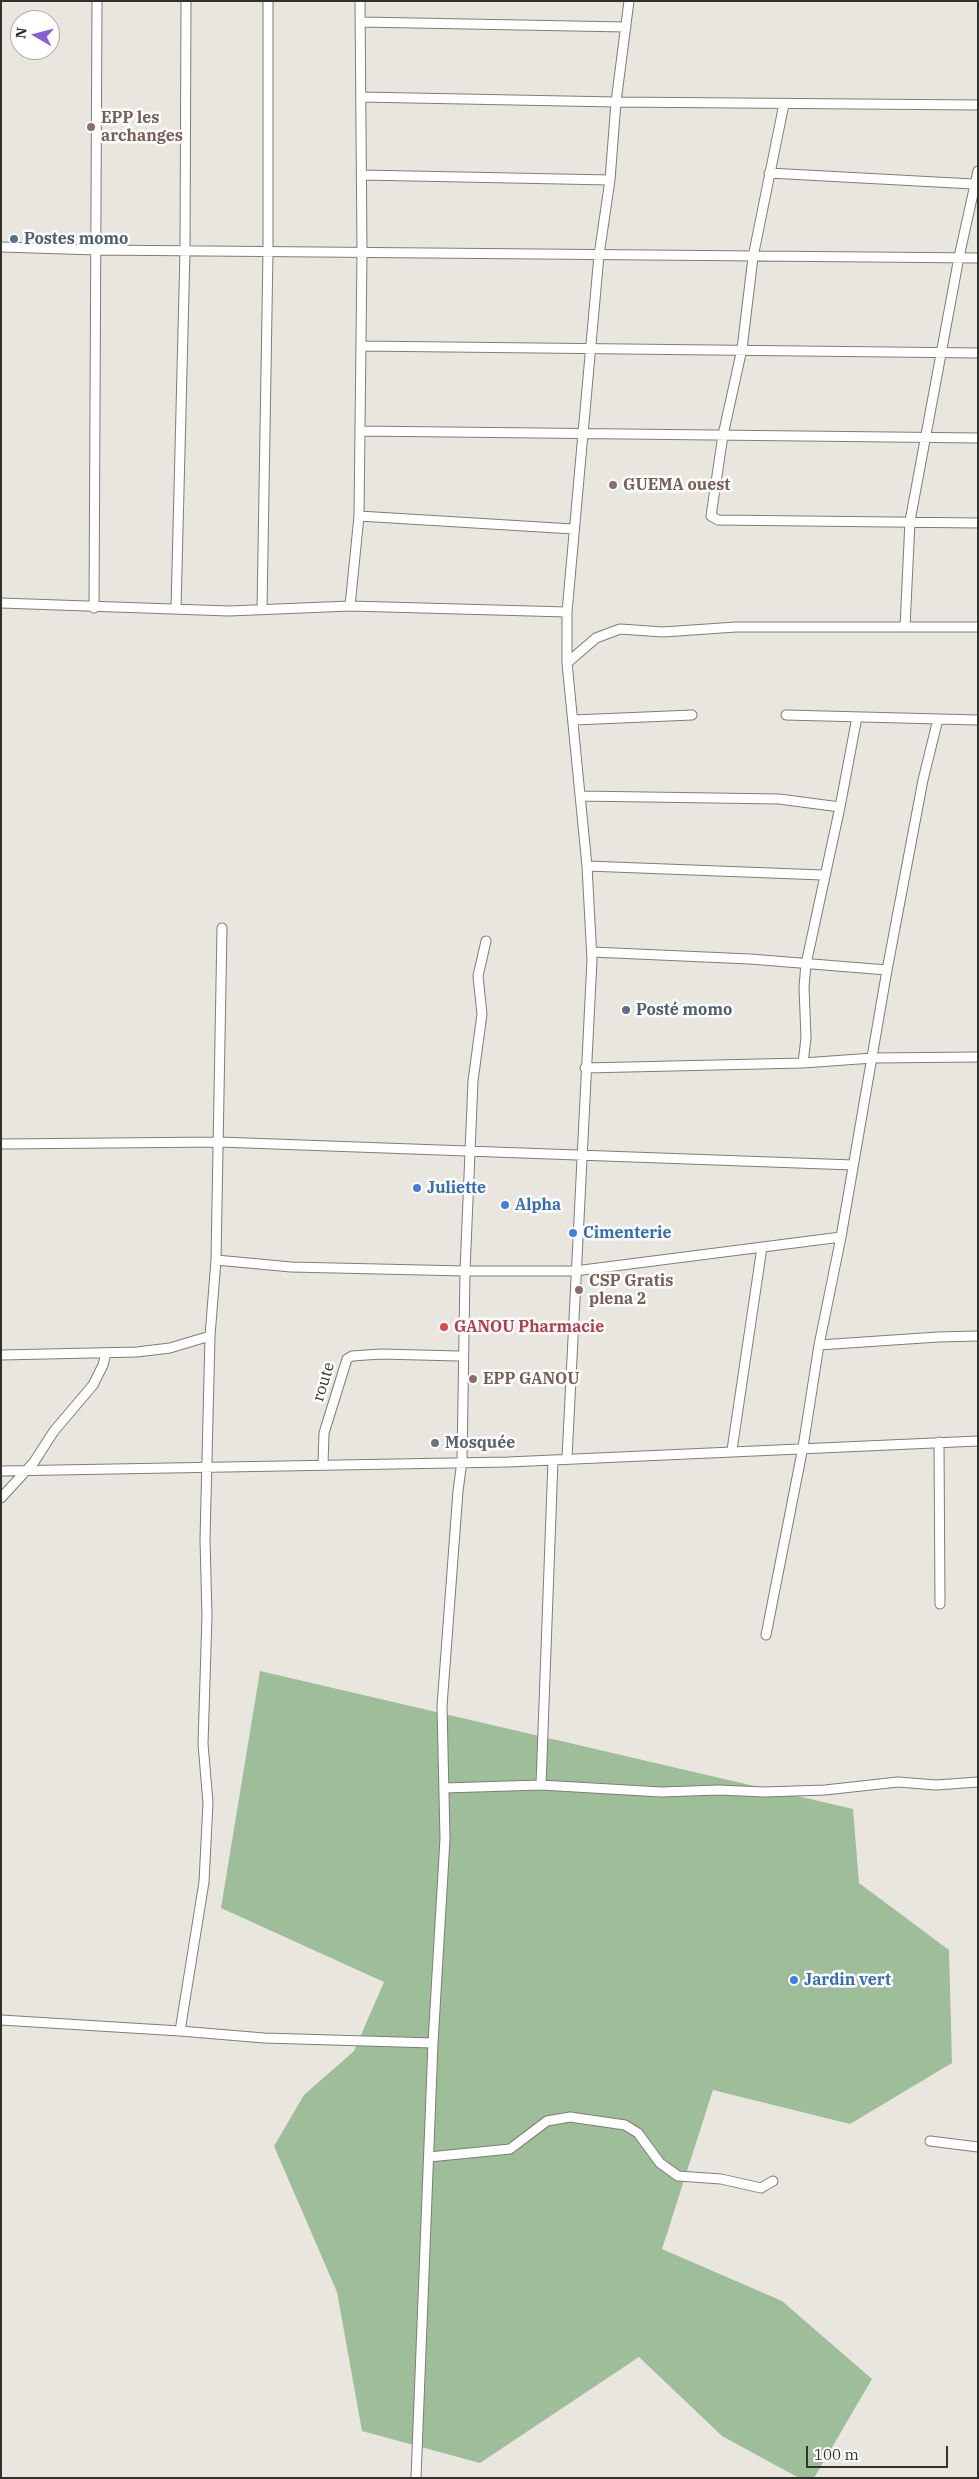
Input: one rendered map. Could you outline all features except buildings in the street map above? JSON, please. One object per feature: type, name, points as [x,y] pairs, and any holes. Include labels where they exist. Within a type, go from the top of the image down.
[{"type":"street","points":[[94,608],[97,1]]},
{"type":"street","points":[[176,609],[185,251],[186,1]]},
{"type":"street","points":[[262,610],[268,252],[268,1]]},
{"type":"street","points":[[350,606],[359,516],[362,253],[360,1]]},
{"type":"street","points":[[566,1458],[592,952],[587,866],[567,663],[567,612],[599,255],[610,180],[616,102],[629,1]]},
{"type":"street","points":[[360,22],[626,27]]},
{"type":"street","points":[[361,96],[616,102],[978,105]]},
{"type":"street","points":[[784,104],[753,257],[742,349],[710,516],[718,520],[978,523]]},
{"type":"street","points":[[905,627],[910,521],[959,257],[978,171]]},
{"type":"street","points":[[769,173],[974,184]]},
{"type":"street","points":[[362,175],[610,180]]},
{"type":"street","points":[[1,246],[97,250],[978,258]]},
{"type":"street","points":[[361,346],[978,353]]},
{"type":"street","points":[[360,431],[978,438]]},
{"type":"street","points":[[359,516],[573,529]]},
{"type":"street","points":[[1,603],[94,608],[262,610],[350,606],[567,612]]},
{"type":"street","points":[[567,663],[596,638],[620,629],[663,632],[736,627],[978,627]]},
{"type":"street","points":[[574,720],[692,715]]},
{"type":"street","points":[[786,715],[978,720]]},
{"type":"street","points":[[803,1063],[806,1038],[804,987],[806,964],[823,876],[840,807],[857,717]]},
{"type":"street","points":[[766,1635],[803,1447],[819,1346],[841,1237],[887,970],[923,780],[938,719]]},
{"type":"street","points":[[580,796],[779,799],[840,807]]},
{"type":"street","points":[[587,866],[823,876]]},
{"type":"street","points":[[180,2031],[199,1921],[207,1836],[208,1803],[203,1744],[206,1650],[205,1540],[210,1336],[216,1260],[222,928]]},
{"type":"street","points":[[416,2478],[433,2043],[445,1839],[442,1706],[458,1491],[462,1461],[465,1271],[473,1082],[482,1014],[478,976],[486,941]]},
{"type":"street","points":[[592,952],[887,970]]},
{"type":"street","points":[[586,1068],[803,1063],[873,1058],[978,1057]]},
{"type":"street","points":[[1,1144],[219,1142],[853,1165]]},
{"type":"street","points":[[216,1260],[291,1267],[465,1271],[575,1271],[841,1237]]},
{"type":"street","points":[[732,1450],[762,1247]]},
{"type":"street","points":[[1,1355],[137,1352],[170,1348],[210,1336]]},
{"type":"street","points":[[819,1346],[938,1337],[978,1336]]},
{"type":"street","points":[[1,1498],[27,1471],[54,1431],[93,1386],[103,1366],[106,1353]]},
{"type":"street","name":"route","points":[[324,1464],[324,1433],[347,1359],[352,1356],[381,1354],[458,1356]]},
{"type":"street","points":[[1,1472],[553,1460],[732,1450],[978,1441]]},
{"type":"street","points":[[939,1442],[940,1604]]},
{"type":"street","points":[[541,1785],[553,1460]]},
{"type":"street","points":[[444,1788],[541,1785],[661,1792],[719,1790],[764,1792],[825,1790],[898,1782],[936,1785],[978,1782]]},
{"type":"street","points":[[1,2020],[264,2038],[433,2043]]},
{"type":"street","points":[[429,2157],[510,2149],[548,2121],[570,2117],[625,2125],[638,2133],[660,2163],[678,2176],[721,2179],[761,2188],[772,2181]]},
{"type":"street","points":[[930,2142],[978,2147]]},
{"type":"green space","points":[[260,1671],[853,1809],[859,1883],[949,1950],[952,2063],[850,2124],[713,2090],[662,2249],[782,2301],[872,2379],[814,2478],[799,2478],[722,2436],[639,2357],[480,2463],[362,2431],[337,2292],[274,2146],[304,2095],[354,2051],[384,1982],[221,1908]]},
{"type":"place","name":"EPP les archanges","points":[[91,127]]},
{"type":"place","name":"Postes momo","points":[[14,239]]},
{"type":"place","name":"GUEMA ouest","points":[[613,485]]},
{"type":"place","name":"Posté momo","points":[[626,1010]]},
{"type":"place","name":"Juliette","points":[[417,1188]]},
{"type":"place","name":"Alpha","points":[[505,1205]]},
{"type":"place","name":"Cimenterie","points":[[573,1233]]},
{"type":"place","name":"CSP Gratis plena 2","points":[[579,1290]]},
{"type":"place","name":"GANOU Pharmacie","points":[[444,1327]]},
{"type":"place","name":"EPP GANOU","points":[[473,1379]]},
{"type":"place","name":"Mosquée","points":[[435,1443]]},
{"type":"place","name":"Jardin vert","points":[[794,1980]]}]
